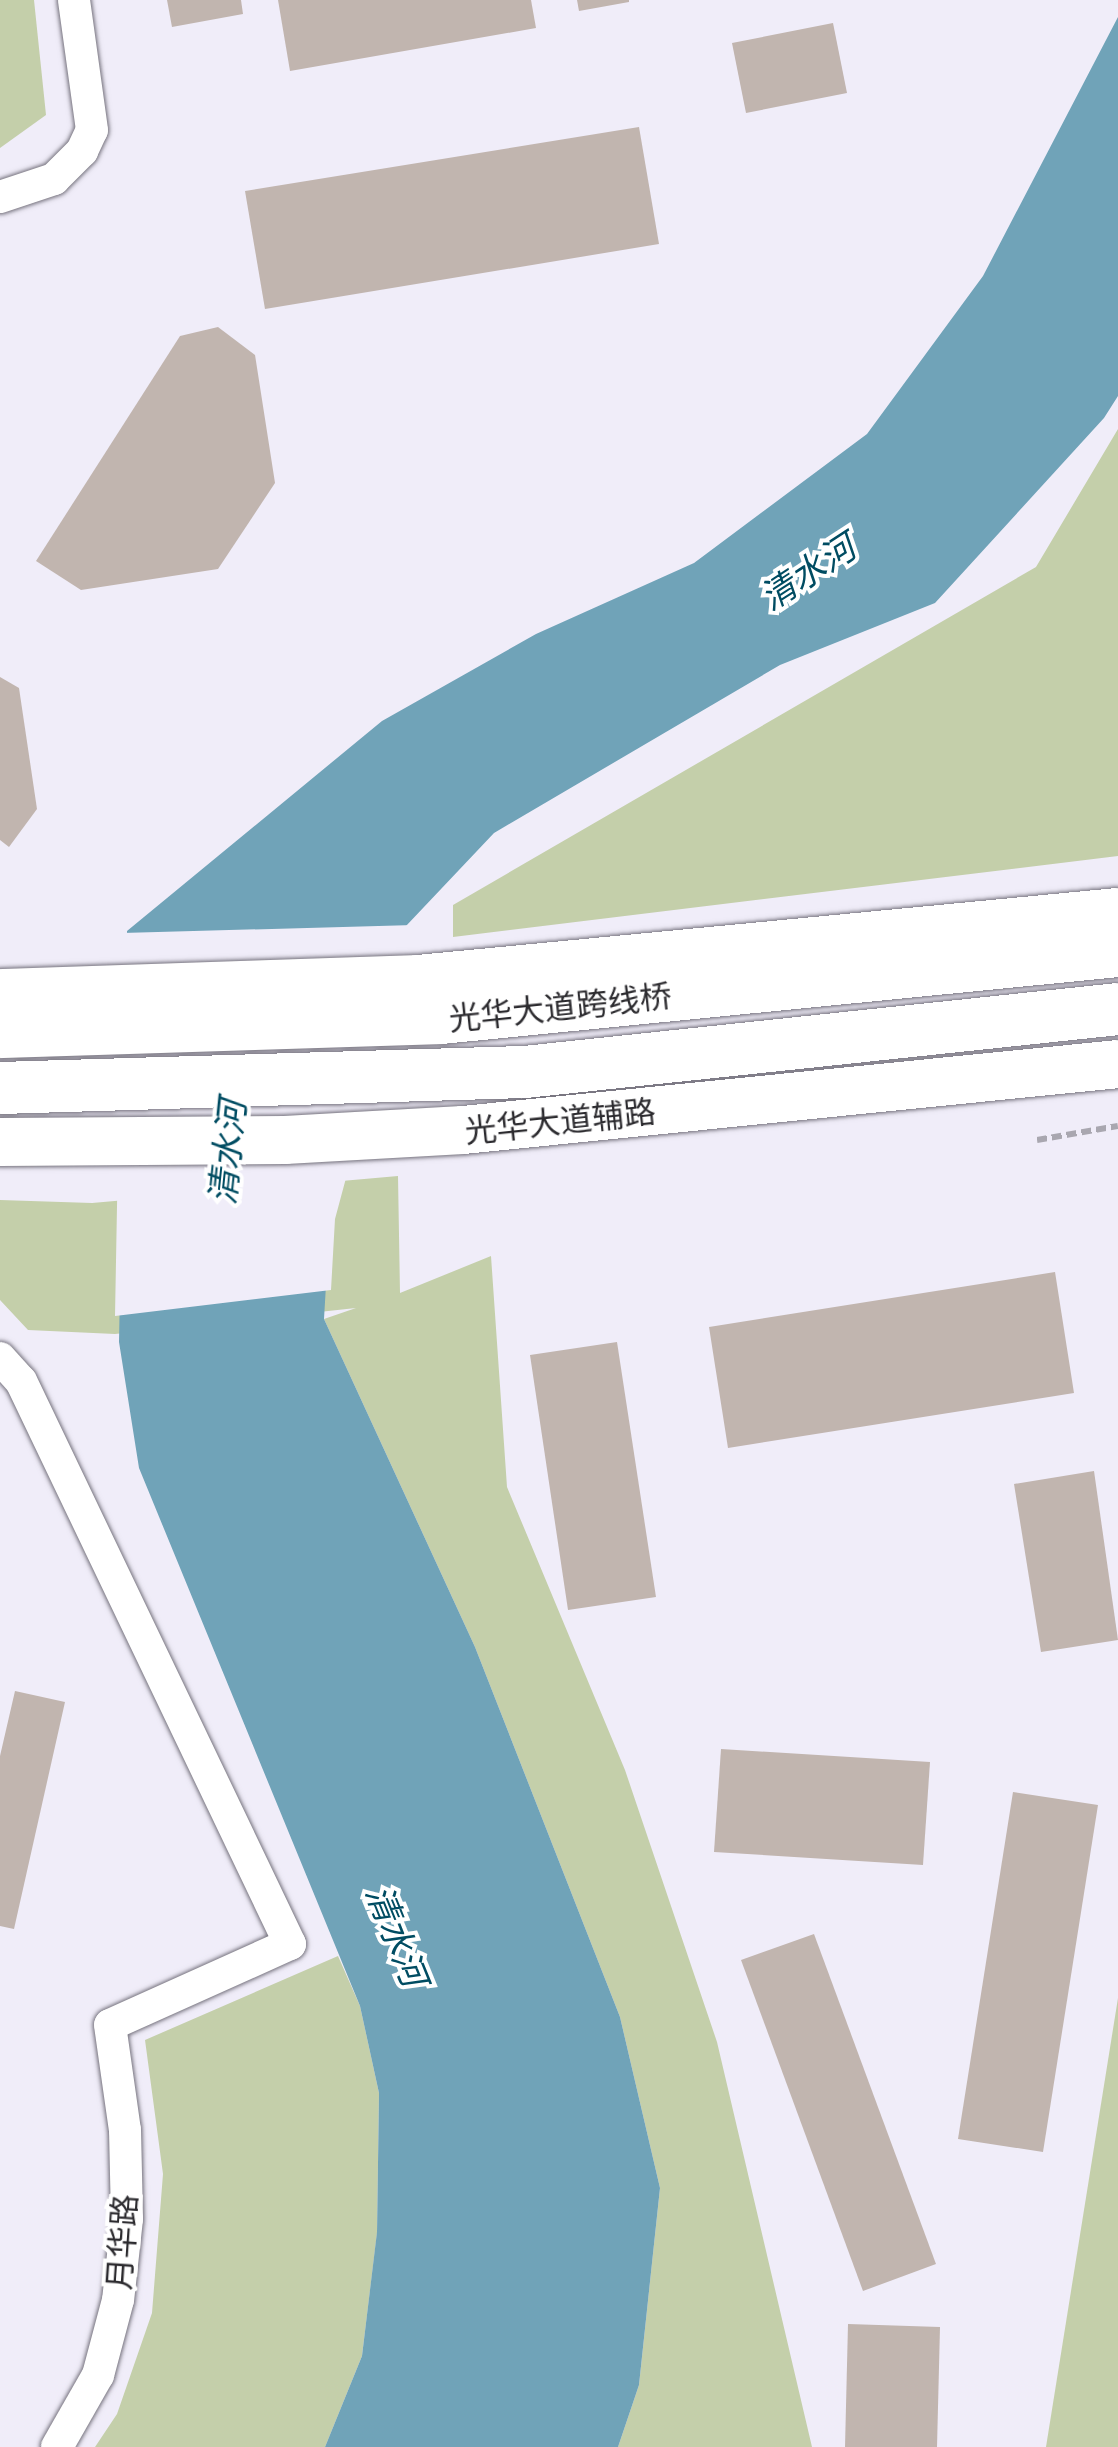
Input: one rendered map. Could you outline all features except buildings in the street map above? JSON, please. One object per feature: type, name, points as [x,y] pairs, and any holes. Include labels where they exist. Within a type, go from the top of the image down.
[{"type":"main road","name":"光华大道跨线桥","points":[[0,1032],[441,1018],[1118,951]]},
{"type":"main road","name":"光华大道跨线桥","points":[[0,1088],[525,1072],[1118,1009]]},
{"type":"street","points":[[0,196],[54,179],[82,151],[92,130],[74,0]]},
{"type":"street","points":[[0,993],[418,979],[1118,912]]},
{"type":"street","name":"光华大道辅路","points":[[0,1142],[374,1135],[1118,1064]]},
{"type":"street","name":"月华路","points":[[0,1358],[21,1381],[290,1944],[110,2025],[126,2166],[118,2300],[98,2376],[57,2447]]},
{"type":"path","points":[[1037,1140],[1118,1126]]},
{"type":"green space","points":[[0,0],[34,0],[46,115],[0,148]]},
{"type":"green space","points":[[1118,429],[1118,856],[453,937],[453,905],[1036,567]]},
{"type":"green space","points":[[398,1176],[400,1293],[491,1256],[507,1487],[625,1770],[717,2042],[812,2447],[618,2447],[639,2385],[660,2188],[620,2017],[475,1647],[324,1319],[356,1308],[115,1334],[28,1330],[0,1300],[0,1200],[92,1203]]},
{"type":"green space","points":[[338,1956],[360,2006],[379,2093],[377,2233],[362,2356],[325,2447],[95,2447],[117,2414],[152,2313],[163,2174],[145,2040]]},
{"type":"green space","points":[[1118,1998],[1118,2447],[1046,2447]]},
{"type":"water","name":"清水河","points":[[1118,17],[1118,396],[1104,418],[935,603],[780,665],[494,833],[406,926],[330,1218],[324,1319],[475,1647],[620,2017],[660,2188],[639,2385],[618,2447],[325,2447],[362,2356],[377,2232],[379,2093],[360,2006],[139,1468],[119,1342],[127,931],[382,721],[536,634],[694,563],[867,434],[983,276]]},
{"type":"pier","points":[[414,925],[335,1219],[331,1290],[115,1316],[122,933]]}]
